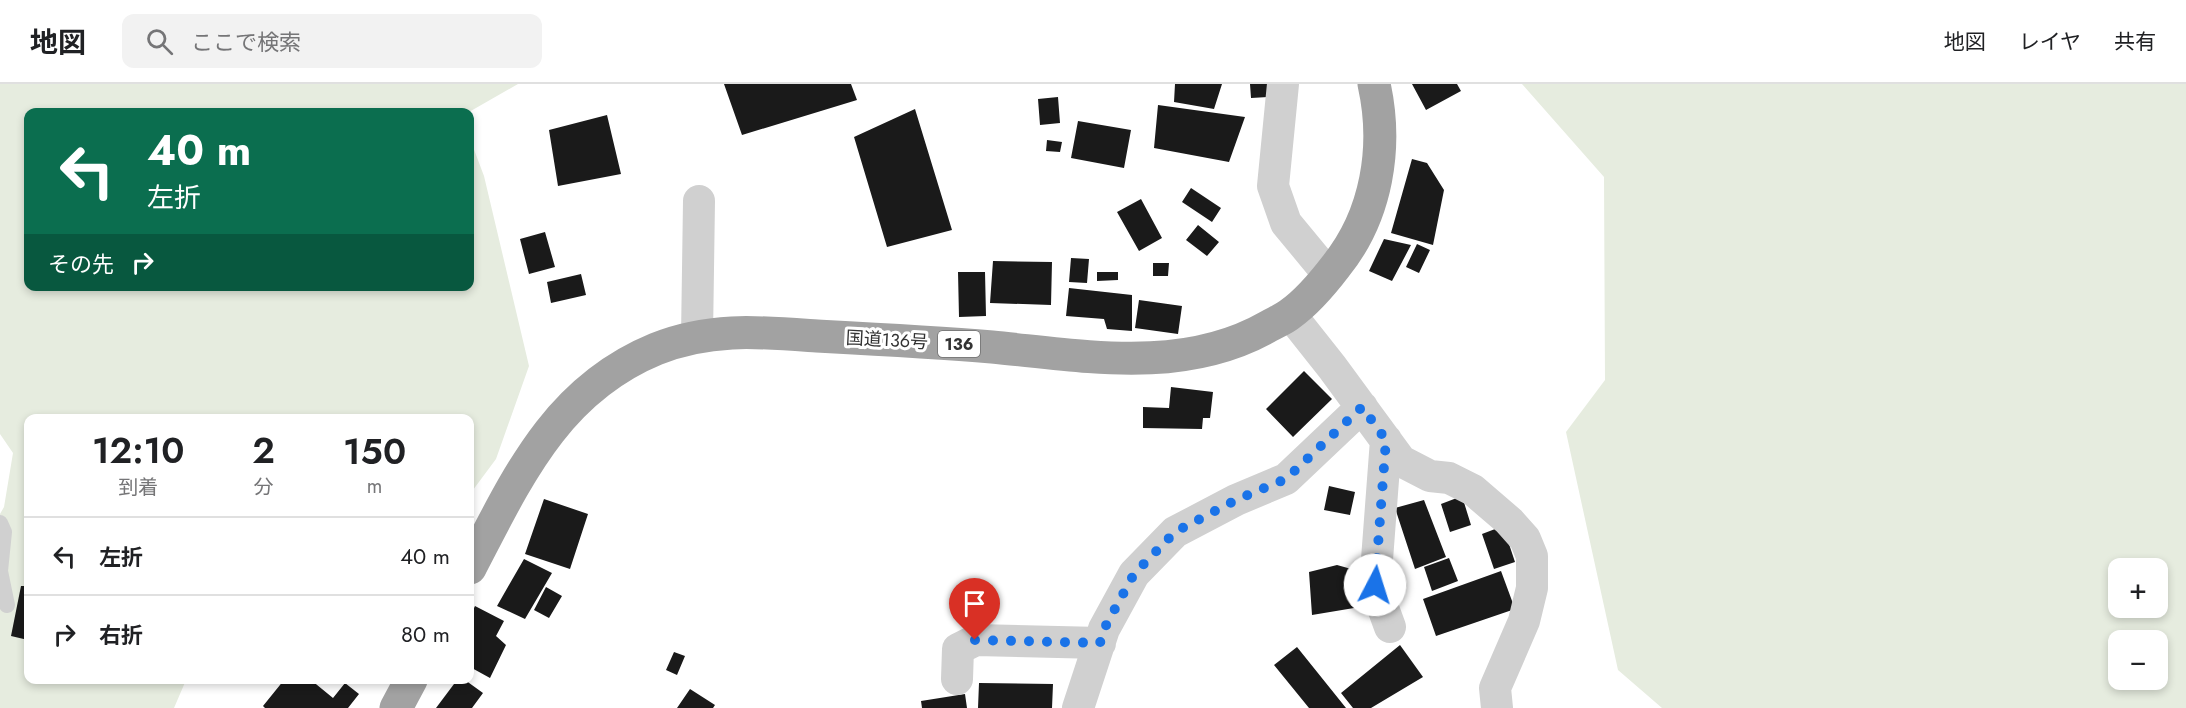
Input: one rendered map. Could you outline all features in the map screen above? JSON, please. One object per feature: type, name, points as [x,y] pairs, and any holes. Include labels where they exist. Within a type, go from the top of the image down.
[{"type":"highway","name":"国道136号","points":[[474,561],[532,454],[587,389],[654,350],[697,337],[719,332],[771,332],[952,344],[1119,359],[1187,356],[1221,348],[1251,337],[1290,314],[1329,275],[1347,253],[1369,208],[1379,170],[1379,112],[1374,84]]},
{"type":"street","points":[[1283,84],[1273,186],[1286,224],[1329,275]]},
{"type":"street","points":[[697,337],[699,201]]},
{"type":"street","points":[[1290,314],[1401,461],[1430,476],[1449,478],[1473,490],[1525,539],[1532,556],[1532,588],[1524,621],[1495,688],[1497,708]]},
{"type":"street","points":[[1078,708],[1104,629],[1134,574],[1175,532],[1236,500],[1286,479],[1362,407]]},
{"type":"street","points":[[1386,440],[1375,585],[1390,627]]},
{"type":"street","points":[[957,679],[958,649],[975,640],[1100,643]]},
{"type":"lane","points":[[0,523],[4,532],[0,571],[6,605]]},
{"type":"shaded area","points":[[0,84],[518,84],[474,109],[24,108],[24,291],[474,291],[474,150],[484,176],[529,366],[496,459],[474,489],[474,414],[24,414],[24,684],[184,684],[174,708],[0,708],[0,514],[4,507],[13,453],[0,434]]},
{"type":"shaded area","points":[[1522,84],[2186,84],[2186,708],[1662,708],[1618,670],[1566,432],[1605,380],[1604,177]]},
{"type":"building","points":[[724,84],[851,84],[857,100],[742,135]]},
{"type":"building","points":[[1175,84],[1222,84],[1214,109],[1174,102]]},
{"type":"building","points":[[1250,84],[1271,84],[1268,97],[1251,98]]},
{"type":"building","points":[[1412,84],[1457,84],[1461,91],[1426,110]]},
{"type":"building","points":[[1058,97],[1060,123],[1040,125],[1038,99]]},
{"type":"building","points":[[1158,105],[1245,117],[1229,162],[1154,148]]},
{"type":"building","points":[[915,109],[952,230],[887,247],[854,137]]},
{"type":"building","points":[[607,115],[621,174],[558,186],[549,130]]},
{"type":"building","points":[[1078,121],[1131,130],[1124,168],[1071,158]]},
{"type":"building","points":[[1047,140],[1062,142],[1060,152],[1046,151]]},
{"type":"building","points":[[1412,159],[1427,163],[1444,190],[1433,245],[1391,233]]},
{"type":"building","points":[[1191,188],[1221,208],[1212,222],[1182,202]]},
{"type":"building","points":[[1141,199],[1162,238],[1139,251],[1117,212]]},
{"type":"building","points":[[1198,225],[1219,242],[1207,256],[1186,240]]},
{"type":"building","points":[[545,232],[555,267],[529,274],[520,239]]},
{"type":"building","points":[[1384,239],[1411,245],[1392,281],[1369,271]]},
{"type":"building","points":[[1417,244],[1430,250],[1419,273],[1406,267]]},
{"type":"building","points":[[1071,258],[1089,259],[1087,283],[1069,282]]},
{"type":"building","points":[[993,261],[1052,262],[1051,305],[990,303]]},
{"type":"building","points":[[1153,263],[1169,263],[1168,276],[1153,276]]},
{"type":"building","points":[[958,272],[985,272],[986,316],[959,317]]},
{"type":"building","points":[[1097,272],[1118,272],[1118,280],[1097,281]]},
{"type":"building","points":[[581,274],[586,295],[551,303],[547,282]]},
{"type":"building","points":[[1069,288],[1132,295],[1132,331],[1107,329],[1104,319],[1066,316]]},
{"type":"building","points":[[1139,300],[1182,306],[1178,334],[1135,328]]},
{"type":"building","points":[[1304,371],[1332,399],[1293,437],[1266,409]]},
{"type":"building","points":[[1171,387],[1213,392],[1210,418],[1203,418],[1202,429],[1143,428],[1143,407],[1169,408]]},
{"type":"building","points":[[1329,486],[1355,492],[1350,515],[1324,510]]},
{"type":"building","points":[[1462,496],[1471,525],[1450,532],[1441,504]]},
{"type":"building","points":[[544,499],[588,514],[570,569],[525,554]]},
{"type":"building","points":[[1424,500],[1446,557],[1415,569],[1395,508]]},
{"type":"building","points":[[1503,526],[1515,562],[1494,569],[1482,534]]},
{"type":"building","points":[[1449,558],[1458,581],[1432,591],[1424,567]]},
{"type":"building","points":[[524,559],[552,573],[525,619],[497,606]]},
{"type":"building","points":[[1337,565],[1362,572],[1366,606],[1312,615],[1309,572]]},
{"type":"building","points":[[1501,571],[1515,609],[1436,636],[1423,599]]},
{"type":"building","points":[[21,586],[24,586],[24,639],[11,636]]},
{"type":"building","points":[[546,587],[562,596],[549,618],[534,610]]},
{"type":"building","points":[[475,606],[504,621],[496,636],[506,645],[490,678],[474,669]]},
{"type":"building","points":[[1400,645],[1423,677],[1371,708],[1353,708],[1341,693]]},
{"type":"building","points":[[1297,647],[1346,708],[1309,708],[1274,665]]},
{"type":"building","points":[[674,652],[685,656],[677,675],[666,670]]},
{"type":"building","points":[[979,683],[1053,684],[1052,708],[978,708]]},
{"type":"building","points":[[281,684],[316,684],[333,698],[346,684],[359,694],[348,708],[265,708],[263,706]]},
{"type":"building","points":[[454,684],[471,684],[483,693],[472,708],[436,708]]},
{"type":"building","points":[[690,689],[715,705],[713,708],[677,708]]},
{"type":"building","points":[[965,694],[967,708],[922,708],[921,701]]},
{"type":"route","points":[[975,640],[1100,643],[1104,629],[1134,574],[1175,532],[1236,500],[1286,479],[1362,407],[1386,440],[1375,585]]}]
